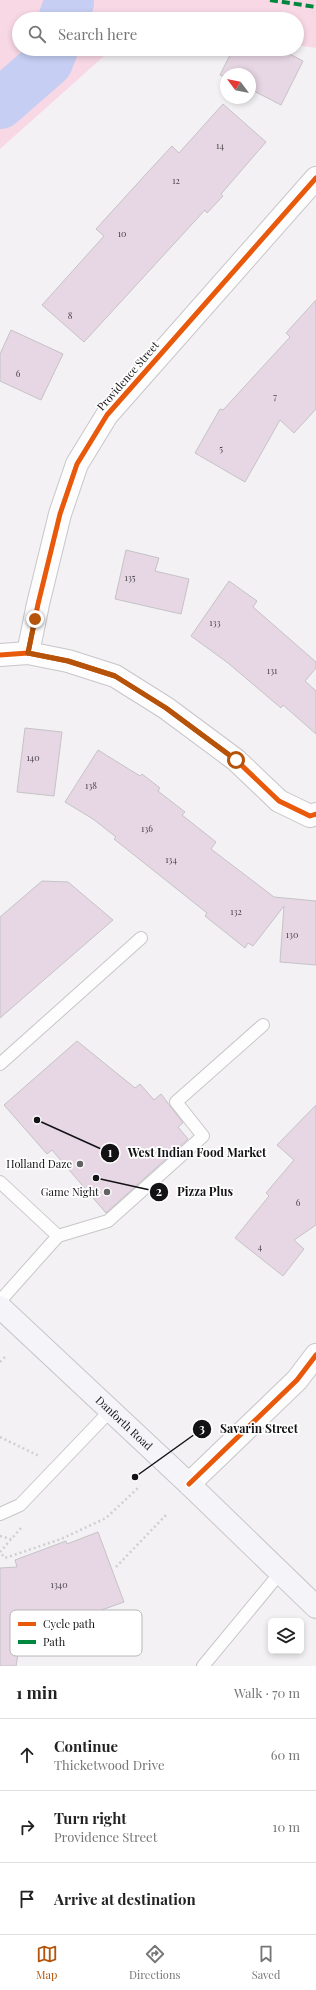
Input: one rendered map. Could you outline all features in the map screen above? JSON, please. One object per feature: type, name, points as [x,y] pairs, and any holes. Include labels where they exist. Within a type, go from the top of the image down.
[{"type":"main road","name":"Danforth Road","points":[[0,1307],[189,1484],[316,1607]]},
{"type":"street","name":"Providence Street","points":[[28,653],[38,604],[60,514],[77,464],[103,421],[316,178]]},
{"type":"street","points":[[0,655],[28,653],[68,661],[115,676],[166,708],[236,760],[279,801],[310,816],[316,814]]},
{"type":"street","points":[[189,1484],[296,1380],[316,1355]]},
{"type":"lane","points":[[0,1064],[141,938]]},
{"type":"lane","points":[[0,1301],[58,1236],[108,1221],[203,1136],[176,1102],[263,1026]]},
{"type":"lane","points":[[0,1182],[58,1236]]},
{"type":"lane","points":[[0,1514],[20,1505],[110,1411]]},
{"type":"lane","points":[[204,1666],[280,1573]]},
{"type":"path","points":[[0,1362],[6,1356]]},
{"type":"path","points":[[0,1437],[40,1456],[56,1467]]},
{"type":"path","points":[[0,1552],[5,1558],[61,1539],[106,1518],[140,1486]]},
{"type":"path","points":[[116,1567],[168,1513]]},
{"type":"path","points":[[0,1536],[11,1539]]},
{"type":"shaded area","points":[[0,0],[316,0],[316,48],[304,46],[304,12],[12,12],[12,56],[104,56],[0,149]]},
{"type":"building","points":[[230,56],[293,56],[303,61],[281,105],[256,92],[256,68],[224,68]]},
{"type":"building","points":[[223,104],[266,142],[221,194],[223,196],[207,213],[205,210],[84,342],[42,305],[104,236],[96,229],[172,146],[179,153]]},
{"type":"building","points":[[316,300],[316,409],[294,433],[280,420],[245,482],[195,453],[220,409],[223,410],[290,337],[286,333]]},
{"type":"building","points":[[11,330],[63,354],[41,400],[0,381],[0,354]]},
{"type":"building","points":[[126,550],[159,558],[155,571],[189,579],[181,614],[115,599]]},
{"type":"building","points":[[229,581],[257,601],[253,607],[316,662],[316,668],[305,681],[316,691],[316,734],[283,705],[281,708],[228,663],[191,636]]},
{"type":"building","points":[[25,728],[62,732],[54,796],[17,792]]},
{"type":"building","points":[[98,750],[140,776],[142,774],[160,788],[158,791],[185,812],[182,815],[216,842],[211,849],[274,897],[316,901],[316,965],[280,962],[284,906],[253,946],[248,943],[245,948],[205,916],[207,913],[114,839],[116,837],[93,819],[65,802]]},
{"type":"building","points":[[42,881],[68,882],[113,920],[0,1018],[0,917]]},
{"type":"building","points":[[77,1041],[135,1088],[140,1084],[154,1100],[161,1094],[183,1123],[178,1127],[188,1139],[106,1213],[52,1150],[47,1154],[4,1105]]},
{"type":"building","points":[[316,1105],[316,1225],[294,1240],[304,1249],[283,1276],[235,1238],[269,1196],[266,1193],[294,1160],[277,1145]]},
{"type":"building","points":[[98,1532],[124,1602],[101,1610],[10,1610],[10,1656],[18,1656],[16,1666],[0,1666],[0,1568],[17,1567],[15,1560],[66,1541],[67,1544]]},
{"type":"waterway","points":[[66,12],[69,3],[68,0]]},
{"type":"waterway","points":[[0,104],[48,62],[50,56]]},
{"type":"marked path","points":[[270,0],[316,7]]},
{"type":"cycle path","points":[[28,653],[38,604],[60,514],[77,464],[107,415],[316,178]]},
{"type":"cycle path","points":[[0,655],[28,653],[68,661],[115,676],[166,708],[236,760],[279,801],[310,816],[316,814]]},
{"type":"cycle path","points":[[189,1484],[297,1380],[316,1355]]},
{"type":"place","name":"West Indian Food Market","points":[[37,1120]]},
{"type":"place","name":"Holland Daze","points":[[80,1164]]},
{"type":"place","name":"Pizza Plus","points":[[96,1178]]},
{"type":"place","name":"Game Night","points":[[107,1192]]},
{"type":"place","name":"Savarin Street","points":[[135,1477]]},
{"type":"route","points":[[35,619],[28,653],[68,661],[115,676],[166,708],[236,760]]}]
